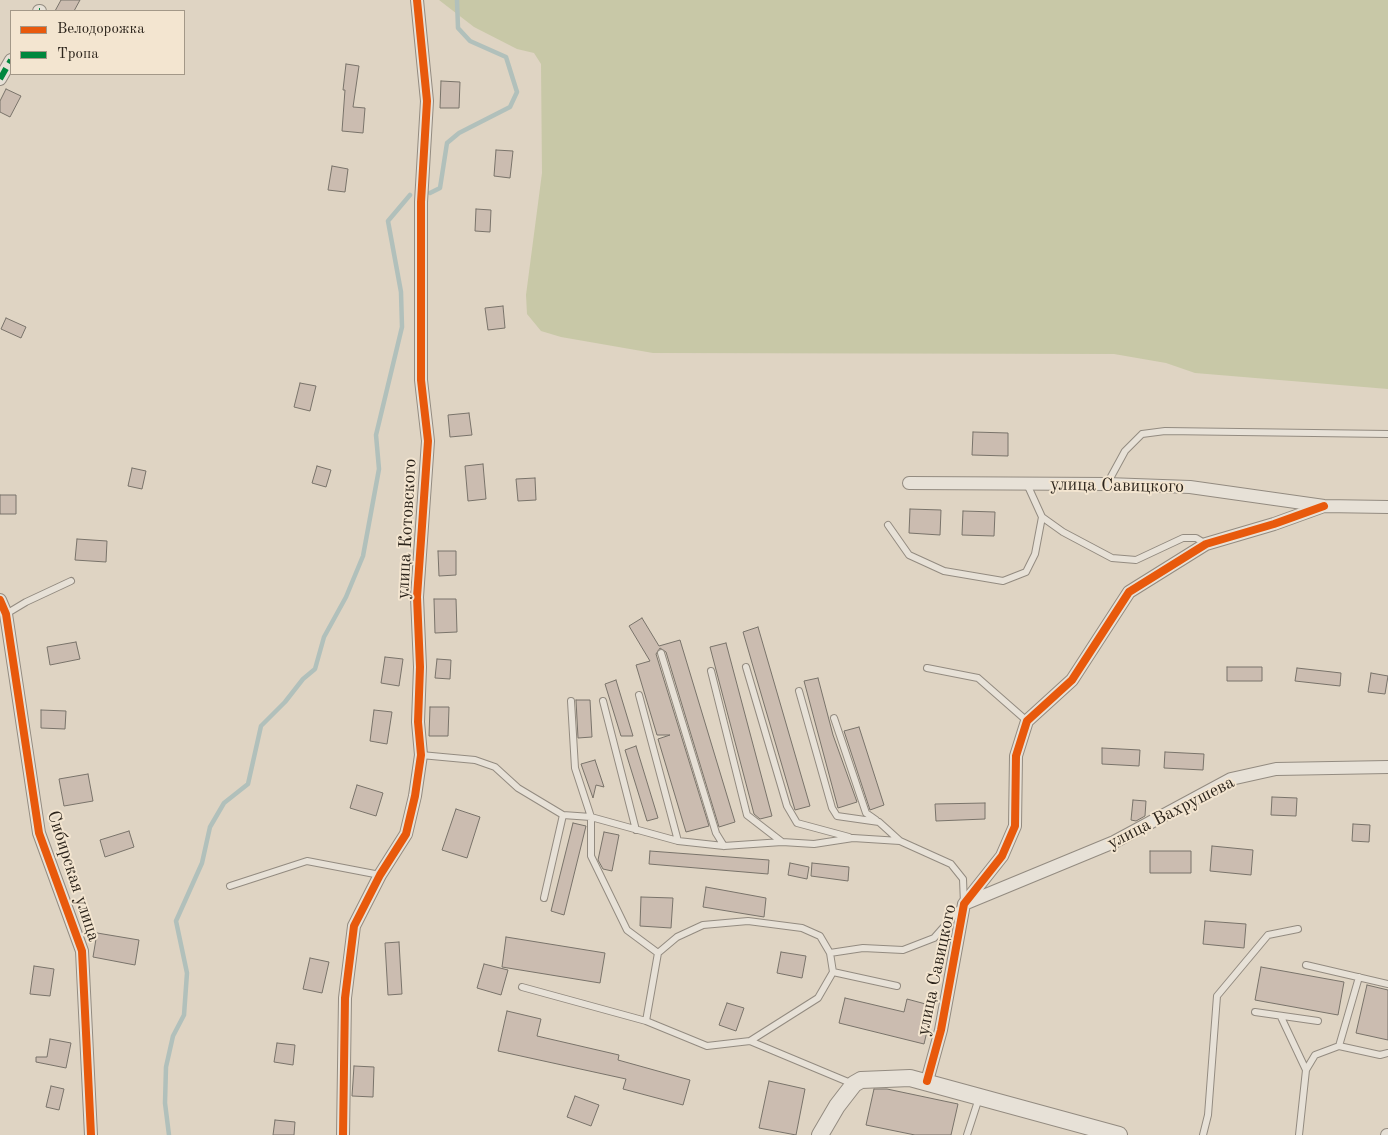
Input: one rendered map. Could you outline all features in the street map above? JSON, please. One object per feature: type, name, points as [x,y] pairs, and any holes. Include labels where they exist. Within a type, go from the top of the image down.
[{"type":"street","name":"улица Котовского","points":[[343,1135],[345,998],[354,926],[380,876],[406,834],[415,796],[421,755],[418,722],[420,667],[417,597],[428,442],[421,380],[421,202],[427,101],[417,0]]},
{"type":"street","points":[[0,79],[10,62]]},
{"type":"street","name":"улица Савицкого","points":[[909,484],[1107,484],[1190,488],[1324,506],[1388,507]]},
{"type":"street","name":"улица Савицкого","points":[[927,1081],[941,1030],[964,904],[1002,856],[1014,826],[1016,756],[1026,721],[1072,680],[1129,592],[1206,544],[1274,524],[1324,506]]},
{"type":"street","name":"Сибирская улица","points":[[0,600],[6,614],[17,698],[39,833],[82,951],[91,1135]]},
{"type":"street","name":"улица Вахрушева","points":[[964,904],[1114,842],[1231,780],[1276,769],[1388,767]]},
{"type":"street","points":[[820,1135],[837,1106],[854,1084],[861,1080],[910,1078],[927,1081],[1119,1135]]},
{"type":"lane","points":[[1107,484],[1125,450],[1142,434],[1164,431],[1388,434]]},
{"type":"lane","points":[[1027,484],[1042,517],[1063,532],[1112,558],[1136,560],[1182,538],[1196,538],[1206,544]]},
{"type":"lane","points":[[888,525],[909,555],[944,571],[1003,581],[1026,572],[1035,554],[1042,517]]},
{"type":"lane","points":[[6,614],[70,581]]},
{"type":"lane","points":[[661,653],[716,833],[724,846]]},
{"type":"lane","points":[[746,667],[788,806],[797,823],[853,838],[900,841]]},
{"type":"lane","points":[[927,668],[978,678],[1026,721]]},
{"type":"lane","points":[[711,671],[747,815],[782,842]]},
{"type":"lane","points":[[799,691],[832,808],[837,816],[879,822]]},
{"type":"lane","points":[[639,695],[678,840]]},
{"type":"lane","points":[[571,701],[574,768],[591,817],[591,856],[627,930],[658,953]]},
{"type":"lane","points":[[603,701],[636,830]]},
{"type":"lane","points":[[830,953],[863,948],[903,950],[934,938],[964,904],[963,879],[950,864],[900,841],[879,822],[866,814],[834,718]]},
{"type":"lane","points":[[421,755],[476,760],[495,768],[518,788],[563,814],[591,817],[678,840],[724,846],[782,842],[814,844],[853,838]]},
{"type":"lane","points":[[544,898],[563,814]]},
{"type":"lane","points":[[230,886],[306,861],[380,876]]},
{"type":"lane","points":[[646,1021],[658,953],[677,937],[703,924],[748,921],[802,928],[820,936],[830,953],[833,972],[818,998],[750,1042]]},
{"type":"lane","points":[[1203,1135],[1211,1089],[1217,996],[1268,935],[1298,928]]},
{"type":"lane","points":[[1306,964],[1388,984]]},
{"type":"lane","points":[[833,972],[896,986]]},
{"type":"lane","points":[[1339,1046],[1358,977]]},
{"type":"lane","points":[[522,988],[646,1021],[707,1046],[750,1042],[854,1084]]},
{"type":"lane","points":[[1255,1012],[1318,1021]]},
{"type":"lane","points":[[1281,1017],[1306,1070]]},
{"type":"lane","points":[[1299,1135],[1306,1070],[1314,1055],[1339,1046],[1380,1055],[1388,1053]]},
{"type":"lane","points":[[967,1135],[979,1097]]},
{"type":"green space","points":[[439,0],[1388,0],[1388,389],[1195,373],[1166,363],[1114,354],[653,353],[561,337],[541,331],[527,314],[526,295],[542,173],[541,64],[534,53],[517,49],[474,27]]},
{"type":"building","points":[[61,0],[80,0],[75,10],[56,10]]},
{"type":"building","points":[[346,64],[359,66],[353,107],[365,108],[363,133],[342,131]]},
{"type":"building","points":[[441,81],[460,82],[459,108],[440,108]]},
{"type":"building","points":[[6,89],[21,96],[10,117],[0,112],[0,101]]},
{"type":"building","points":[[496,150],[513,151],[510,178],[494,176]]},
{"type":"building","points":[[332,166],[348,169],[345,192],[328,190]]},
{"type":"building","points":[[476,209],[491,210],[490,232],[475,231]]},
{"type":"building","points":[[503,306],[505,328],[488,330],[485,308]]},
{"type":"building","points":[[6,318],[26,327],[21,338],[1,329]]},
{"type":"building","points":[[300,383],[316,386],[310,411],[294,407]]},
{"type":"building","points":[[469,413],[472,435],[450,437],[448,415]]},
{"type":"building","points":[[973,432],[1008,433],[1008,456],[972,455]]},
{"type":"building","points":[[483,464],[486,499],[468,501],[465,466]]},
{"type":"building","points":[[317,466],[331,470],[326,487],[312,483]]},
{"type":"building","points":[[132,468],[146,471],[142,489],[128,486]]},
{"type":"building","points":[[535,478],[536,500],[518,501],[516,479]]},
{"type":"building","points":[[0,495],[16,495],[16,514],[0,514]]},
{"type":"building","points":[[910,509],[941,510],[940,535],[909,533]]},
{"type":"building","points":[[963,511],[995,512],[994,536],[962,535]]},
{"type":"building","points":[[77,539],[107,541],[106,562],[75,560]]},
{"type":"building","points":[[438,551],[456,551],[456,575],[439,576]]},
{"type":"building","points":[[434,599],[456,599],[457,632],[435,633]]},
{"type":"building","points":[[642,618],[659,646],[680,640],[735,822],[719,827],[666,652],[660,648],[656,654],[709,826],[686,832],[658,739],[670,735],[657,735],[636,665],[650,661],[629,626]]},
{"type":"building","points":[[758,627],[810,806],[795,810],[743,632]]},
{"type":"building","points":[[76,642],[80,659],[50,665],[47,647]]},
{"type":"building","points":[[726,643],[772,816],[760,819],[754,814],[710,647]]},
{"type":"building","points":[[385,657],[403,659],[399,686],[381,683]]},
{"type":"building","points":[[437,659],[451,660],[450,679],[435,678]]},
{"type":"building","points":[[1227,667],[1262,667],[1262,681],[1227,681]]},
{"type":"building","points":[[1297,668],[1341,673],[1340,686],[1295,681]]},
{"type":"building","points":[[1371,673],[1388,676],[1385,694],[1368,692]]},
{"type":"building","points":[[818,678],[833,735],[857,802],[838,808],[804,681]]},
{"type":"building","points":[[616,680],[633,736],[621,736],[605,684]]},
{"type":"building","points":[[576,700],[590,700],[592,737],[578,738]]},
{"type":"building","points":[[430,707],[449,707],[448,736],[429,736]]},
{"type":"building","points":[[41,710],[66,711],[65,729],[41,728]]},
{"type":"building","points":[[374,710],[392,712],[387,744],[370,741]]},
{"type":"building","points":[[859,727],[884,805],[870,810],[844,731]]},
{"type":"building","points":[[636,746],[658,818],[647,821],[625,750]]},
{"type":"building","points":[[1102,748],[1140,750],[1139,766],[1102,764]]},
{"type":"building","points":[[1165,752],[1204,754],[1203,770],[1164,768]]},
{"type":"building","points":[[595,760],[604,787],[596,785],[593,798],[581,764]]},
{"type":"building","points":[[88,774],[93,801],[64,806],[59,779]]},
{"type":"building","points":[[357,785],[383,793],[376,816],[350,808]]},
{"type":"building","points":[[1272,797],[1297,798],[1296,816],[1271,815]]},
{"type":"building","points":[[1133,800],[1146,801],[1145,816],[1136,821],[1131,820]]},
{"type":"building","points":[[985,803],[985,819],[936,821],[935,804]]},
{"type":"building","points":[[456,809],[480,817],[467,858],[442,850]]},
{"type":"building","points":[[573,823],[586,826],[564,915],[551,911]]},
{"type":"building","points":[[1353,824],[1370,825],[1369,842],[1352,841]]},
{"type":"building","points":[[129,831],[134,847],[105,857],[100,840]]},
{"type":"building","points":[[604,832],[619,835],[612,871],[603,869],[598,860]]},
{"type":"building","points":[[1212,846],[1253,850],[1251,875],[1210,871]]},
{"type":"building","points":[[650,851],[769,860],[768,874],[649,864]]},
{"type":"building","points":[[1150,851],[1191,851],[1191,873],[1150,873]]},
{"type":"building","points":[[790,863],[809,867],[807,879],[788,875]]},
{"type":"building","points":[[812,863],[849,867],[848,881],[811,876]]},
{"type":"building","points":[[706,887],[766,898],[764,917],[703,907]]},
{"type":"building","points":[[641,897],[673,898],[671,928],[640,926]]},
{"type":"building","points":[[1205,921],[1246,924],[1244,948],[1203,944]]},
{"type":"building","points":[[97,933],[139,940],[135,965],[93,957]]},
{"type":"building","points":[[506,937],[605,953],[600,983],[502,967]]},
{"type":"building","points":[[399,942],[402,994],[388,995],[385,943]]},
{"type":"building","points":[[781,952],[806,956],[802,978],[777,973]]},
{"type":"building","points":[[310,958],[329,962],[322,993],[303,989]]},
{"type":"building","points":[[484,964],[508,970],[501,995],[477,988]]},
{"type":"building","points":[[34,966],[54,969],[50,996],[30,994]]},
{"type":"building","points":[[1261,967],[1344,982],[1338,1015],[1255,1000]]},
{"type":"building","points":[[1367,985],[1388,990],[1388,1040],[1356,1033]]},
{"type":"building","points":[[845,998],[904,1012],[907,999],[933,1006],[924,1044],[839,1023]]},
{"type":"building","points":[[727,1003],[744,1008],[736,1031],[719,1025]]},
{"type":"building","points":[[507,1011],[541,1019],[537,1036],[619,1055],[618,1060],[690,1080],[683,1105],[623,1089],[626,1079],[498,1051]]},
{"type":"building","points":[[50,1039],[71,1043],[66,1068],[36,1062],[36,1057],[47,1057]]},
{"type":"building","points":[[277,1043],[295,1045],[293,1065],[274,1062]]},
{"type":"building","points":[[354,1066],[374,1067],[373,1097],[352,1096]]},
{"type":"building","points":[[769,1081],[805,1089],[796,1135],[759,1128]]},
{"type":"building","points":[[51,1086],[64,1089],[59,1110],[46,1107]]},
{"type":"building","points":[[874,1089],[887,1089],[958,1104],[951,1135],[915,1135],[866,1125]]},
{"type":"building","points":[[575,1096],[599,1105],[591,1126],[567,1117]]},
{"type":"building","points":[[275,1120],[295,1122],[294,1135],[273,1135]]},
{"type":"waterway","points":[[430,193],[440,188],[447,143],[459,133],[510,107],[517,92],[506,57],[470,41],[458,28],[457,0]]},
{"type":"waterway","points":[[169,1135],[165,1103],[166,1067],[173,1036],[184,1015],[187,973],[176,921],[202,863],[210,827],[224,803],[248,784],[261,726],[285,702],[303,679],[315,669],[324,637],[346,597],[363,556],[379,469],[376,435],[402,327],[401,292],[388,221],[410,195]]},
{"type":"marked path","points":[[0,79],[10,62]]},
{"type":"cycle path","points":[[343,1135],[345,998],[354,926],[380,875],[406,834],[415,796],[421,755],[418,722],[420,667],[417,597],[428,441],[421,380],[421,202],[427,101],[417,0]]},
{"type":"cycle path","points":[[927,1081],[941,1030],[964,904],[1002,856],[1015,826],[1016,756],[1027,721],[1072,680],[1129,592],[1206,544],[1274,524],[1324,506]]},
{"type":"cycle path","points":[[0,600],[6,614],[39,833],[82,951],[91,1135]]}]
